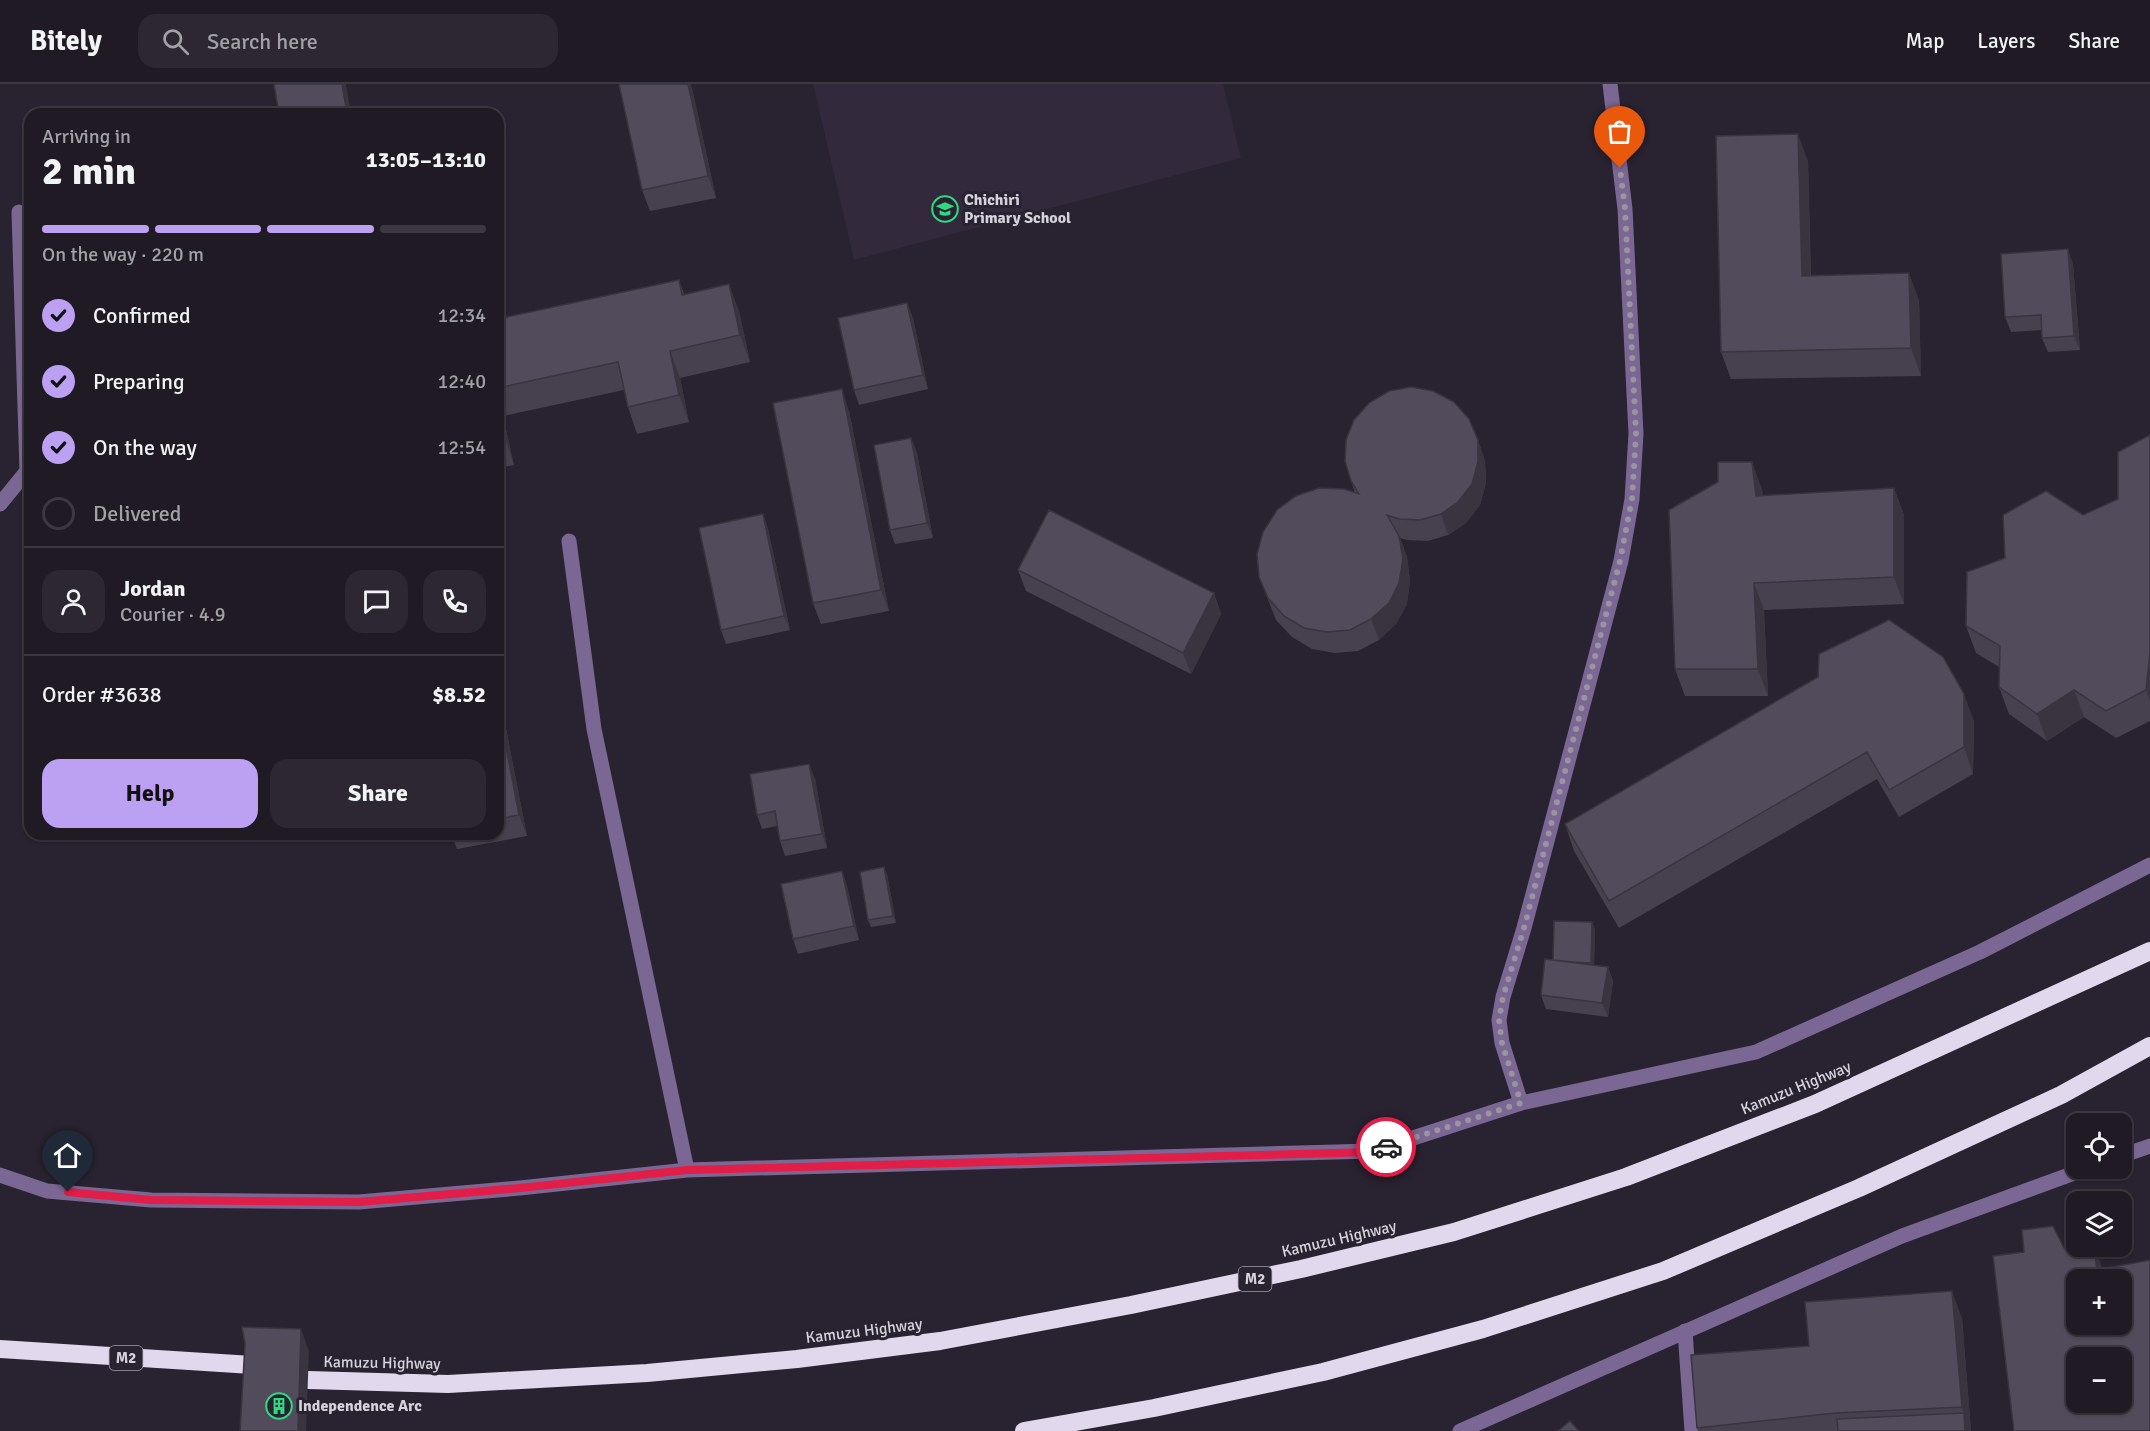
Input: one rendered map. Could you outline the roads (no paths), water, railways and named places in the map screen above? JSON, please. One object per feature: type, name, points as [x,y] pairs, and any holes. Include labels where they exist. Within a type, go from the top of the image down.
[{"type":"highway","name":"Kamuzu Highway","points":[[308,1380],[448,1384],[647,1373],[797,1359],[940,1341],[1131,1305],[1301,1269],[1454,1232],[1626,1177],[1815,1104],[2150,951]]},
{"type":"highway","points":[[1024,1431],[1154,1408],[1323,1372],[1484,1329],[1664,1270],[1859,1188],[2061,1095],[2150,1046]]},
{"type":"highway","name":"M2","points":[[0,1350],[252,1365]]},
{"type":"street","points":[[1521,1103],[1502,1043],[1499,1020],[1503,997],[1524,928],[1620,561],[1632,499],[1636,434],[1625,209],[1610,84]]},
{"type":"street","points":[[19,212],[24,374]]},
{"type":"street","points":[[0,504],[24,475]]},
{"type":"street","points":[[569,541],[594,729],[687,1170]]},
{"type":"street","points":[[0,1175],[47,1191],[151,1200],[359,1202],[687,1170],[1373,1152],[1521,1103],[1756,1052],[1980,952],[2150,865]]},
{"type":"street","points":[[2132,1152],[2150,1146]]},
{"type":"street","points":[[1460,1431],[1902,1236],[2066,1176]]},
{"type":"street","points":[[1685,1331],[1692,1431]]},
{"type":"place","name":"Chichiri Primary School","points":[[945,209]]},
{"type":"place","name":"Independence Arc","points":[[279,1406]]}]
